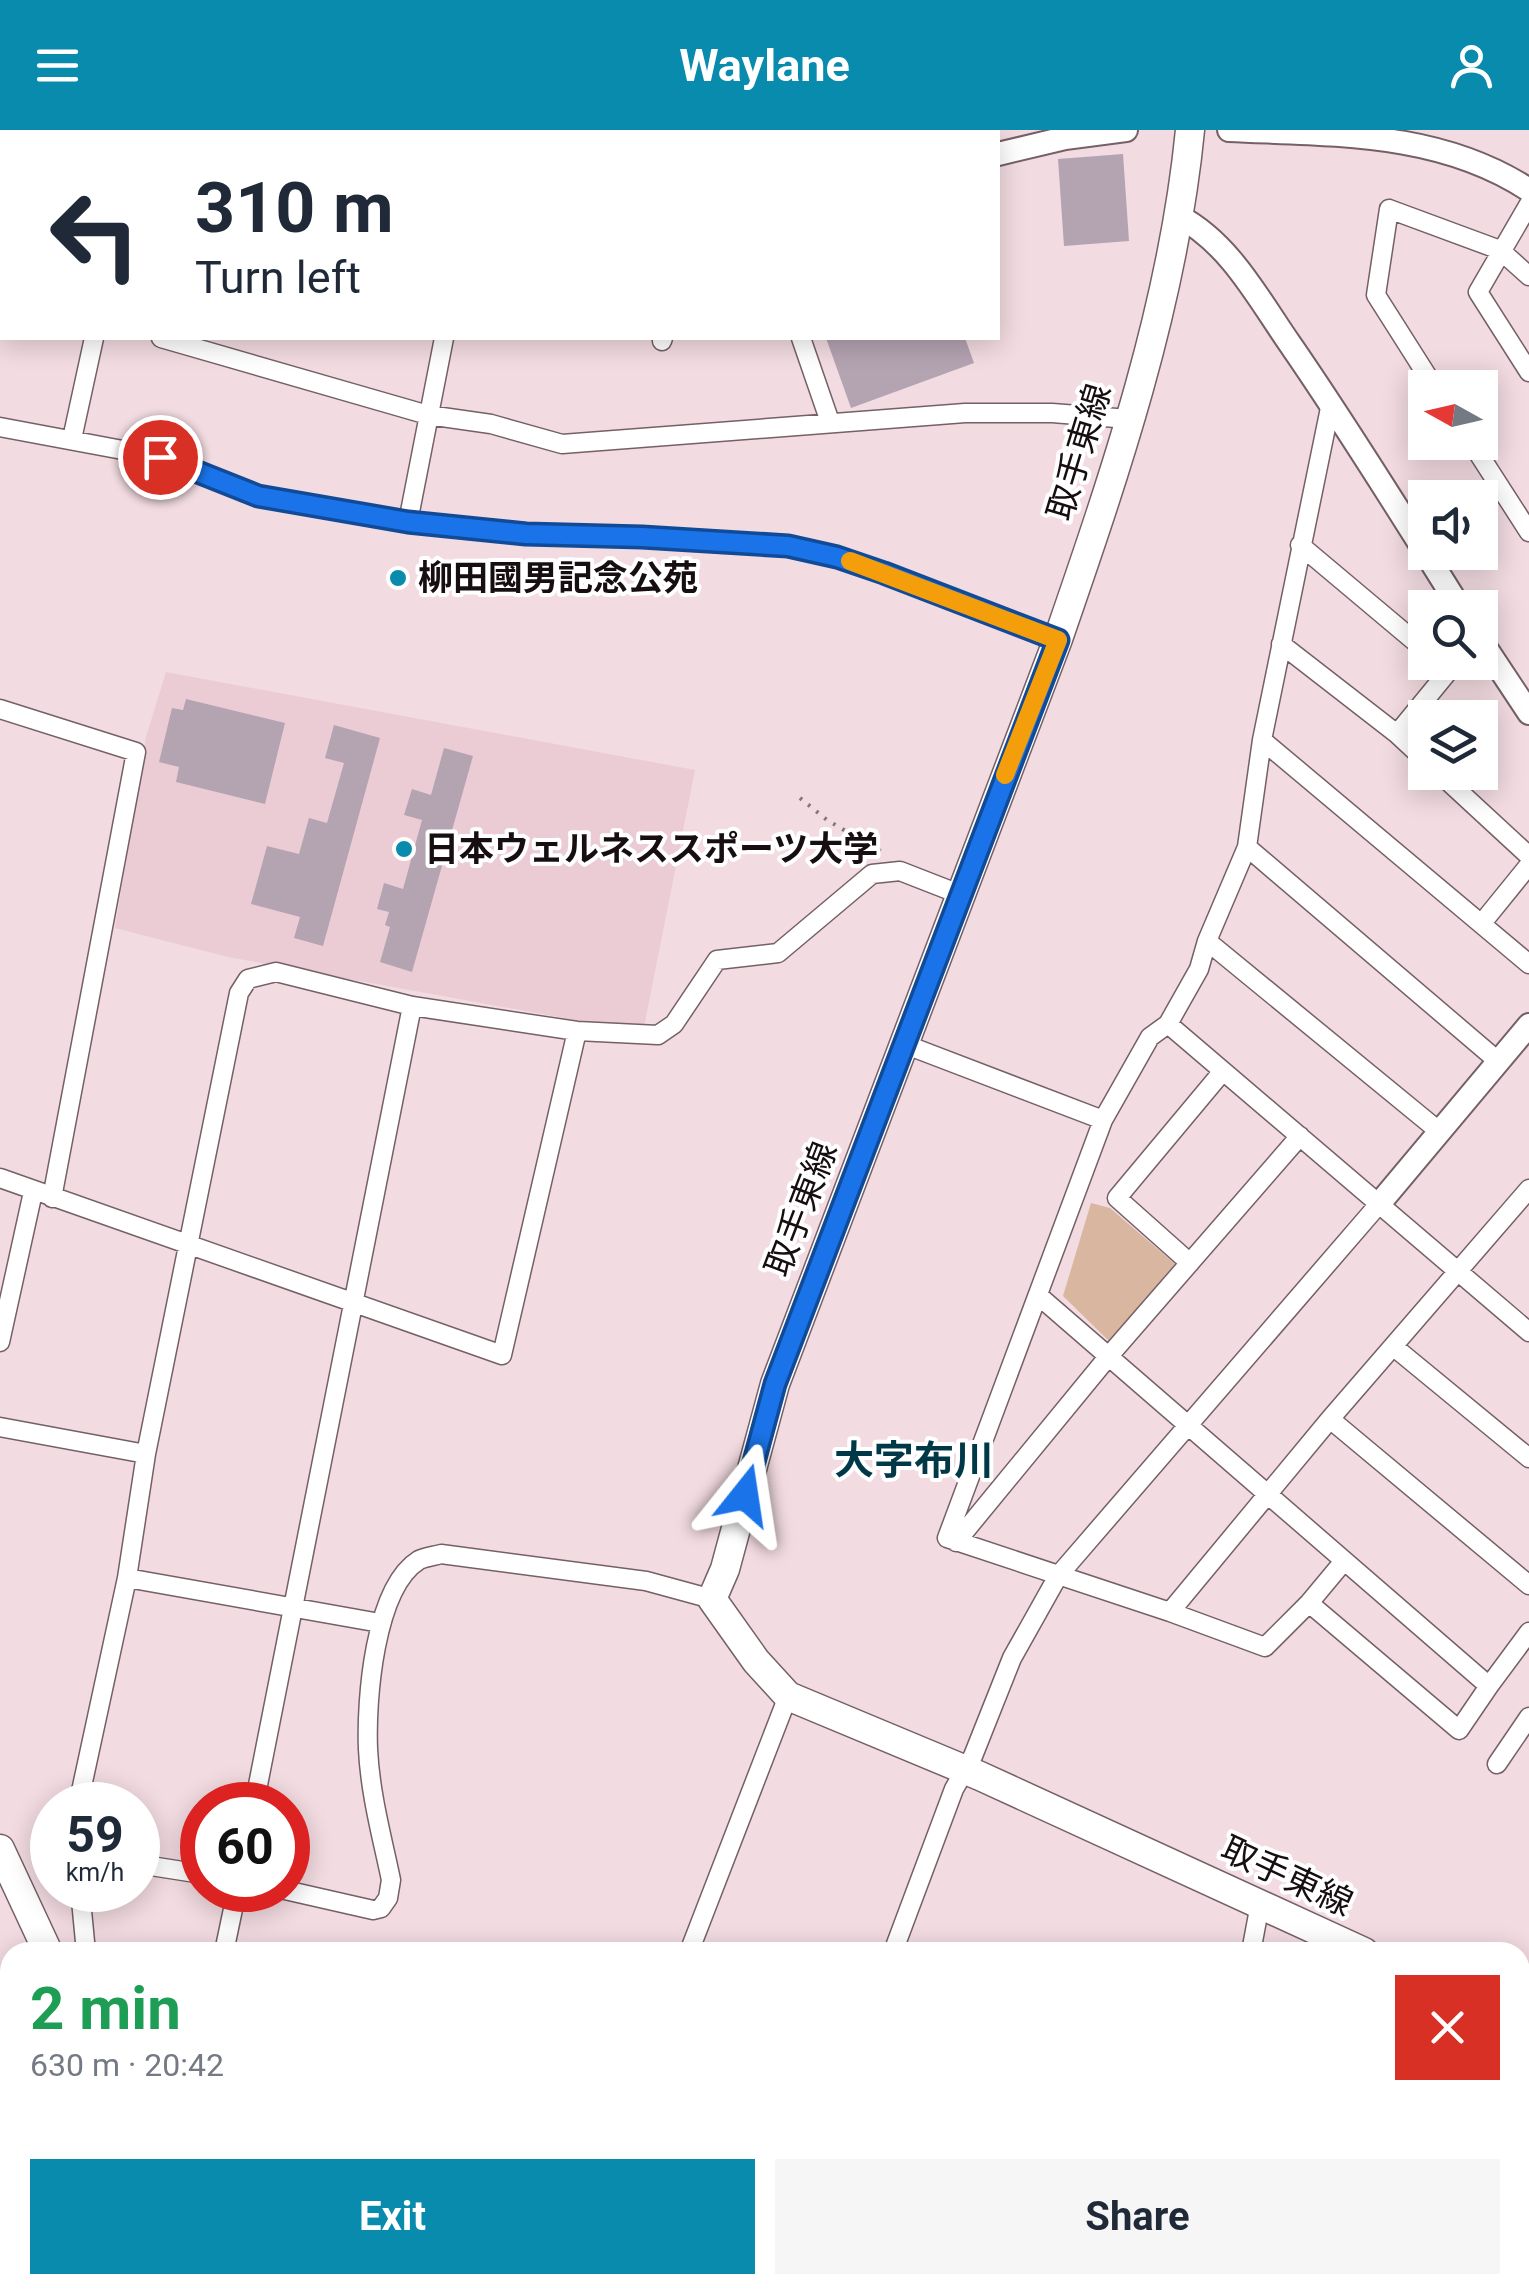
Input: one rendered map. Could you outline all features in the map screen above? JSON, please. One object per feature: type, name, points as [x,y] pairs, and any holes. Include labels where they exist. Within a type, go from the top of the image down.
[{"type":"main road","name":"取手東線","points":[[1190,130],[1180,216],[1130,420],[1058,640],[775,1384],[725,1569],[712,1599],[756,1661],[788,1696],[966,1770],[1342,1942]]},
{"type":"main road","points":[[0,1850],[43,1942]]},
{"type":"street","points":[[1000,154],[1065,138],[1126,130]]},
{"type":"street","points":[[1229,130],[1323,132],[1446,150],[1501,172],[1529,190]]},
{"type":"street","points":[[1529,204],[1478,292],[1529,372]]},
{"type":"street","points":[[1424,370],[1376,296],[1389,208],[1500,250],[1529,276]]},
{"type":"street","points":[[1180,216],[1202,229],[1244,276],[1408,525]]},
{"type":"street","points":[[72,440],[94,340]]},
{"type":"street","points":[[168,340],[428,415],[492,424],[562,444],[965,413],[1052,412],[1130,420]]},
{"type":"street","points":[[408,522],[444,340]]},
{"type":"street","points":[[802,340],[830,422]]},
{"type":"street","points":[[1331,403],[1262,740],[1247,847],[1199,969],[1168,1024],[1150,1036],[1104,1120],[947,1538],[1266,1647],[1344,1560]]},
{"type":"street","points":[[0,427],[160,457],[258,496],[408,522],[526,534],[788,546],[884,573],[1058,640]]},
{"type":"street","points":[[1483,460],[1529,532]]},
{"type":"street","points":[[1300,545],[1408,636]]},
{"type":"street","points":[[1282,644],[1408,744]]},
{"type":"street","points":[[1498,667],[1529,714]]},
{"type":"street","points":[[1397,734],[1438,680]]},
{"type":"street","points":[[0,709],[136,752],[52,1198]]},
{"type":"street","points":[[1262,740],[1529,964]]},
{"type":"street","points":[[1458,790],[1529,856]]},
{"type":"street","points":[[1247,847],[1499,1062]]},
{"type":"street","points":[[1482,923],[1529,864]]},
{"type":"street","points":[[83,1782],[128,1578],[146,1454],[240,994],[248,979],[276,972],[412,1006],[577,1031],[658,1035],[674,1024],[717,960],[778,953],[872,874],[900,871],[959,894]]},
{"type":"street","points":[[1208,941],[1440,1132]]},
{"type":"street","points":[[258,1782],[412,1006]]},
{"type":"street","points":[[1168,1024],[1529,1332]]},
{"type":"street","points":[[896,1942],[954,1789],[966,1770],[1012,1658],[1058,1576],[1529,1025]]},
{"type":"street","points":[[0,1178],[502,1355],[577,1031]]},
{"type":"street","points":[[904,1044],[1104,1120]]},
{"type":"street","points":[[1190,1263],[1117,1198],[1223,1071]]},
{"type":"street","points":[[956,1542],[1300,1136]]},
{"type":"street","points":[[0,1342],[33,1192]]},
{"type":"street","points":[[1170,1612],[1330,1419],[1528,1193]]},
{"type":"street","points":[[1040,1297],[1489,1686]]},
{"type":"street","points":[[1394,1347],[1529,1458]]},
{"type":"street","points":[[1330,1419],[1529,1585]]},
{"type":"street","points":[[0,1427],[146,1454]]},
{"type":"street","points":[[310,1896],[373,1910],[381,1908],[388,1898],[391,1880],[368,1750],[370,1690],[380,1623],[402,1576],[420,1559],[441,1554],[646,1581],[712,1599]]},
{"type":"street","points":[[128,1578],[380,1623]]},
{"type":"street","points":[[1309,1602],[1459,1730],[1529,1632]]},
{"type":"street","points":[[694,1942],[788,1696]]},
{"type":"street","points":[[1497,1764],[1529,1717]]},
{"type":"street","points":[[1253,1942],[1260,1904]]},
{"type":"street","points":[[82,1912],[85,1942]]},
{"type":"street","points":[[226,1942],[232,1912]]},
{"type":"path","points":[[800,798],[827,820],[891,857]]},
{"type":"shaded area","name":"日本ウェルネススポーツ大学","points":[[166,672],[695,770],[644,1027],[597,1024],[228,957],[115,928],[146,737]]},
{"type":"shaded area","points":[[1091,1203],[1110,1208],[1175,1264],[1109,1341],[1063,1296]]},
{"type":"building","points":[[1123,154],[1129,241],[1064,246],[1058,159]]},
{"type":"building","points":[[827,340],[966,340],[974,363],[851,408]]},
{"type":"building","points":[[186,699],[285,723],[265,804],[176,782],[179,767],[159,762],[172,708],[183,710]]},
{"type":"building","points":[[334,725],[380,738],[323,946],[294,938],[300,917],[251,904],[267,846],[299,854],[309,818],[327,823],[344,763],[325,758]]},
{"type":"building","points":[[444,748],[473,756],[412,972],[380,962],[390,927],[385,925],[389,912],[377,909],[384,883],[403,889],[422,820],[404,815],[412,789],[431,795]]},
{"type":"slow traffic","points":[[850,561],[1058,640],[1005,775]]},
{"type":"place","name":"柳田國男記念公苑","points":[[398,578]]},
{"type":"place","name":"日本ウェルネススポーツ大学","points":[[404,849]]},
{"type":"district","name":"大字布川","points":[[914,1460]]},
{"type":"route","points":[[160,457],[258,496],[408,522],[526,534],[788,546],[884,573],[1058,640],[775,1384],[745,1495]]}]
